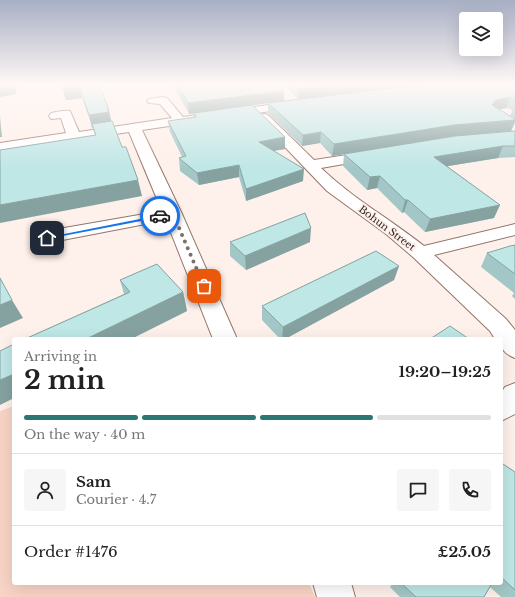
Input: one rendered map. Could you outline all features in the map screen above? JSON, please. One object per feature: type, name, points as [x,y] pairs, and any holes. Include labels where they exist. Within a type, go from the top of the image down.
[{"type":"street","points":[[173,113],[180,122]]},
{"type":"street","points":[[0,148],[238,113]]},
{"type":"street","name":"Bohun Street","points":[[259,113],[333,188],[392,230],[420,253],[498,325],[515,348]]},
{"type":"street","points":[[55,116],[66,114],[74,137]]},
{"type":"street","points":[[134,128],[173,214],[224,337]]},
{"type":"street","points":[[310,165],[388,152]]},
{"type":"street","points":[[47,238],[173,214]]},
{"type":"street","points":[[420,253],[515,229]]},
{"type":"street","points":[[503,407],[514,399],[515,395]]},
{"type":"street","points":[[333,585],[336,597]]},
{"type":"shaded area","points":[[12,407],[12,585],[310,585],[315,597],[0,597],[0,411]]},
{"type":"building","points":[[88,113],[103,113],[89,115]]},
{"type":"building","points":[[194,113],[260,113],[285,137],[259,142],[304,169],[246,189],[239,165],[197,173],[179,158],[186,156],[168,121],[196,117]]},
{"type":"building","points":[[279,113],[505,113],[515,119],[454,125],[334,144],[321,132],[303,135]]},
{"type":"building","points":[[112,121],[122,147],[126,147],[138,180],[0,205],[0,150],[96,135],[92,124]]},
{"type":"building","points":[[515,131],[515,146],[503,146],[434,157],[500,205],[430,219],[408,200],[405,200],[380,176],[370,177],[344,154],[455,136]]},
{"type":"building","points":[[305,213],[311,228],[245,256],[230,242]]},
{"type":"building","points":[[515,245],[515,274],[487,253],[510,246]]},
{"type":"building","points":[[376,251],[399,266],[283,327],[262,306]]},
{"type":"building","points":[[157,264],[183,292],[90,337],[29,337],[130,292],[120,280]]},
{"type":"building","points":[[0,278],[12,300],[0,305]]},
{"type":"building","points":[[450,326],[466,337],[433,337]]},
{"type":"building","points":[[12,345],[12,375],[0,380],[0,351]]},
{"type":"building","points":[[503,464],[515,472],[515,590],[503,579]]},
{"type":"building","points":[[403,585],[491,585],[484,597],[416,597]]},
{"type":"way so far","points":[[160,216],[173,214],[204,286]]},
{"type":"route","points":[[47,238],[160,216]]}]
